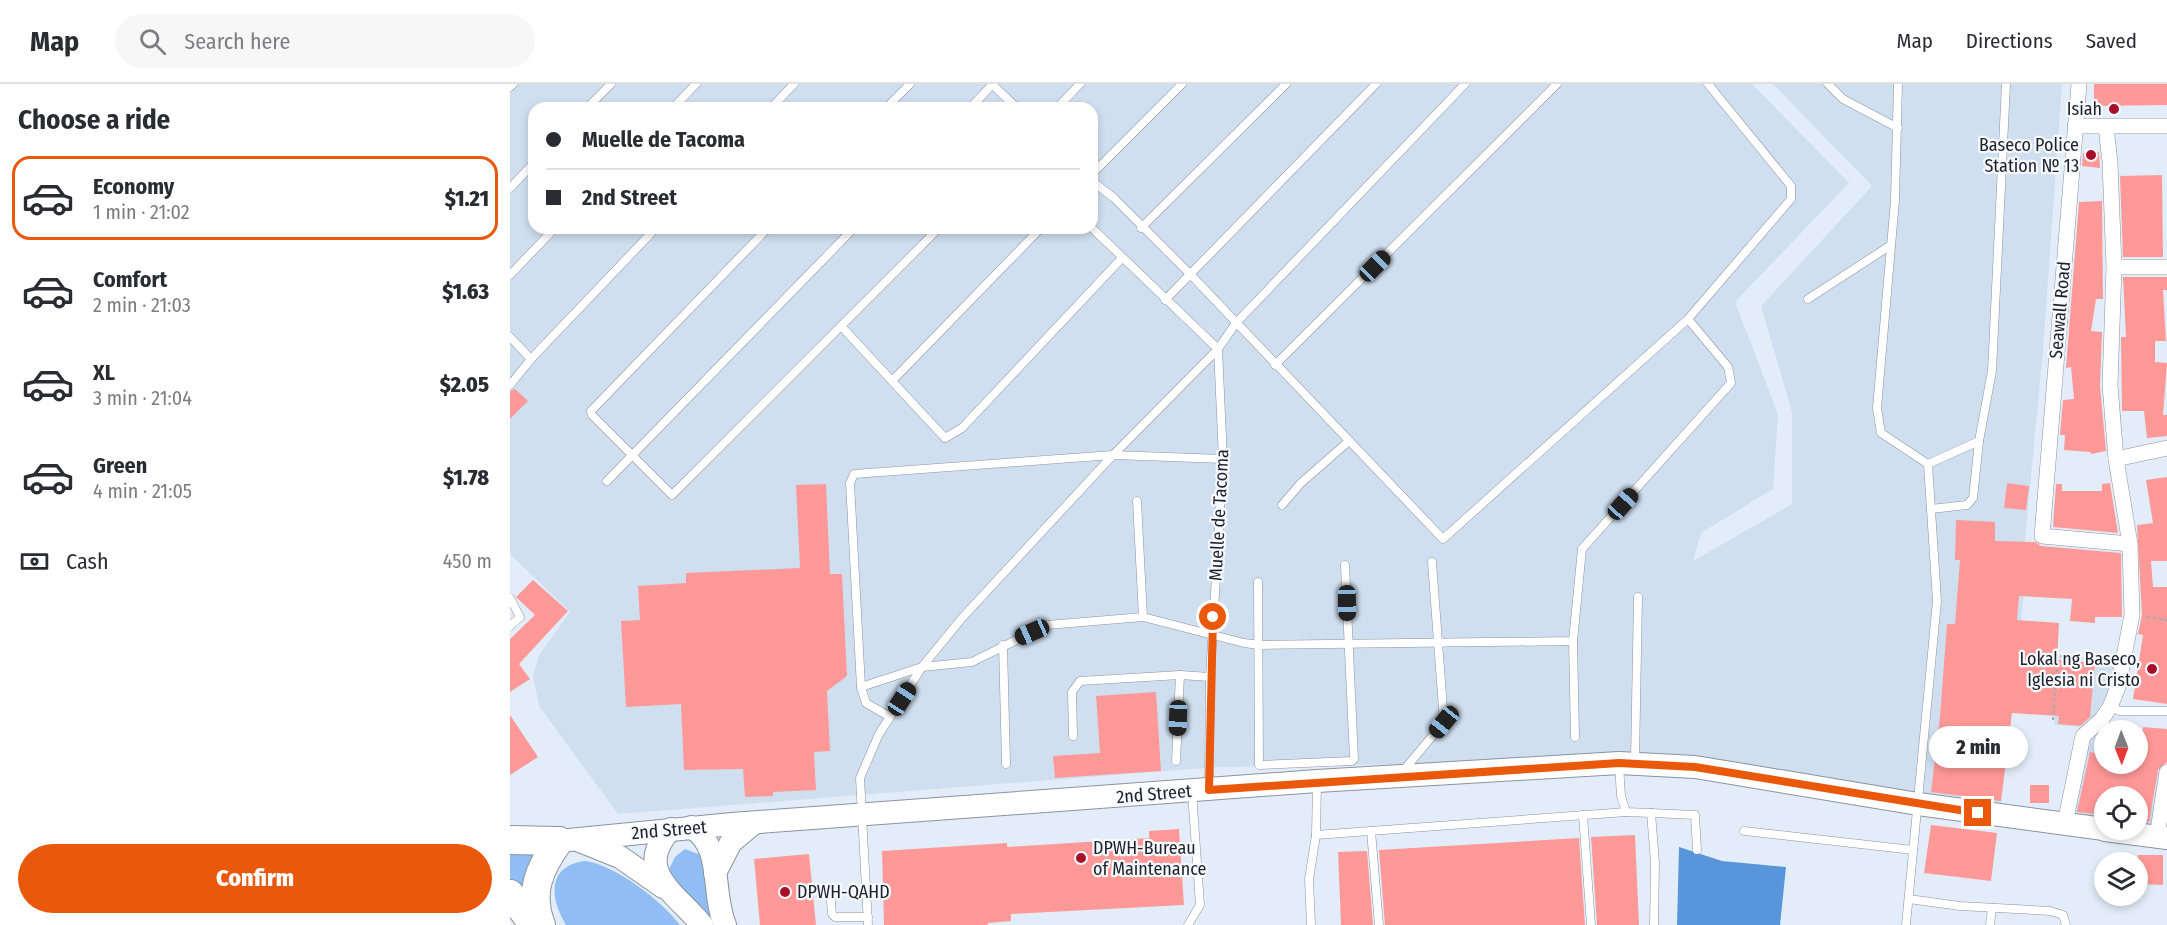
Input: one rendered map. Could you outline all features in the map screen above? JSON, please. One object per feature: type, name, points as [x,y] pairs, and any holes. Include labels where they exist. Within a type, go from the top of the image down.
[{"type":"highway","points":[[510,840],[566,840]]},
{"type":"highway","points":[[541,925],[535,904],[537,881],[545,860],[566,840]]},
{"type":"highway","points":[[510,894],[534,925]]},
{"type":"street","name":"Seawall Road","points":[[2079,84],[2042,536],[2130,544]]},
{"type":"street","points":[[2075,126],[2167,126]]},
{"type":"street","points":[[2065,823],[2083,736],[2110,707],[2123,661],[2132,615],[2130,544],[2116,459],[2110,384],[2114,267],[2110,162],[2106,127]]},
{"type":"street","points":[[2114,267],[2167,267]]},
{"type":"street","points":[[2116,459],[2167,448]]},
{"type":"street","name":"2nd Street","points":[[566,840],[681,828],[1317,781],[1394,779],[1627,764],[1695,767],[1918,804],[2094,828]]},
{"type":"street","points":[[2162,838],[2167,772]]},
{"type":"street","points":[[715,873],[731,842],[754,823]]},
{"type":"street","points":[[669,892],[657,869],[656,855],[663,839],[681,828],[701,834],[709,844],[715,873],[718,907],[725,925]]},
{"type":"street","points":[[566,840],[620,857],[669,892],[702,925]]},
{"type":"lane","points":[[510,87],[513,84]]},
{"type":"lane","points":[[593,102],[611,84]]},
{"type":"lane","points":[[679,102],[696,84]]},
{"type":"lane","points":[[777,102],[794,84]]},
{"type":"lane","points":[[892,102],[910,84]]},
{"type":"lane","points":[[976,102],[993,84],[1011,102]]},
{"type":"lane","points":[[1063,102],[1080,84]]},
{"type":"lane","points":[[1098,168],[1182,84]]},
{"type":"lane","points":[[1141,228],[1286,84]]},
{"type":"lane","points":[[1165,300],[1376,84]]},
{"type":"lane","points":[[830,890],[832,914],[835,917],[868,921],[860,778],[879,734],[922,667],[962,618],[1113,455],[1218,349],[1236,323],[1465,84]]},
{"type":"lane","points":[[1275,365],[1557,84]]},
{"type":"lane","points":[[1098,186],[1114,198],[1141,228],[1190,274],[1443,539],[1688,319],[1791,199],[1791,186],[1708,84]]},
{"type":"lane","points":[[1828,84],[1843,99],[1898,128]]},
{"type":"lane","points":[[1898,84],[1898,128],[1891,245],[1877,408],[1881,434],[1928,464]]},
{"type":"lane","points":[[1931,509],[1967,505],[1973,498],[1979,441],[1992,371],[2006,84]]},
{"type":"lane","points":[[510,188],[528,169]]},
{"type":"lane","points":[[510,274],[549,234]]},
{"type":"lane","points":[[510,385],[531,359],[650,234]]},
{"type":"lane","points":[[762,234],[591,411],[592,415],[672,495],[711,453],[842,327],[933,234]]},
{"type":"lane","points":[[607,481],[848,234]]},
{"type":"lane","points":[[892,381],[1035,234]]},
{"type":"lane","points":[[1098,234],[1218,349]]},
{"type":"lane","points":[[1809,299],[1891,245]]},
{"type":"lane","points":[[842,327],[945,438],[962,428],[1122,258]]},
{"type":"lane","points":[[1575,737],[1573,641],[1582,549],[1731,383],[1728,367],[1688,319]]},
{"type":"lane","points":[[510,339],[531,359]]},
{"type":"lane","name":"Muelle de Tacoma","points":[[1188,925],[1200,904],[1200,790],[1214,634],[1223,459],[1218,349]]},
{"type":"lane","points":[[1282,505],[1301,483],[1348,441]]},
{"type":"lane","points":[[1928,464],[1979,441]]},
{"type":"lane","points":[[890,717],[866,703],[861,687],[850,483],[854,474],[1113,455],[1223,459]]},
{"type":"lane","points":[[1906,925],[1937,601],[1928,464]]},
{"type":"lane","points":[[1137,501],[1143,617]]},
{"type":"lane","points":[[1394,779],[1410,764],[1444,722],[1432,562]]},
{"type":"lane","points":[[1258,582],[1260,766],[1354,759],[1346,565]]},
{"type":"lane","points":[[1626,812],[1621,796],[1627,764],[1638,597]]},
{"type":"lane","points":[[510,598],[520,617],[510,626]]},
{"type":"lane","points":[[861,687],[922,667],[972,662],[1047,625],[1143,617],[1260,645],[1573,641]]},
{"type":"lane","points":[[1003,645],[1006,764]]},
{"type":"lane","points":[[1073,736],[1072,692],[1080,681],[1180,675],[1210,677]]},
{"type":"lane","points":[[1176,761],[1180,675]]},
{"type":"lane","points":[[2110,707],[2120,711],[2167,711]]},
{"type":"lane","points":[[1311,925],[1309,879],[1316,835],[1317,781]]},
{"type":"lane","points":[[1316,835],[1626,812],[1695,815],[1697,850]]},
{"type":"lane","points":[[1651,813],[1655,862],[1654,925]]},
{"type":"lane","points":[[1583,815],[1592,925]]},
{"type":"lane","points":[[1371,831],[1379,925]]},
{"type":"lane","points":[[1744,831],[1913,850]]},
{"type":"lane","points":[[1909,899],[2056,912],[2063,915],[2066,925]]},
{"type":"lane","points":[[1990,925],[1992,908]]},
{"type":"path","points":[[2132,615],[2167,620]]},
{"type":"path","points":[[2052,720],[2058,656],[2123,661]]},
{"type":"shaded area","points":[[510,84],[1752,84],[1849,183],[1735,302],[1778,414],[1773,489],[1701,533],[1693,561],[1792,504],[1792,412],[1761,306],[1872,186],[1773,84],[2062,84],[2043,351],[2025,539],[2026,574],[2001,806],[1680,760],[1217,767],[618,814],[539,706],[533,676],[539,655],[570,612],[510,554]]},
{"type":"shaded area","points":[[2060,658],[2117,663],[2114,681],[2089,727],[2054,725]]},
{"type":"shaded area","points":[[2094,737],[2094,774],[2148,774],[2148,770],[2163,773],[2154,833],[2148,832],[2148,786],[2094,786],[2094,820],[2070,815],[2085,749]]},
{"type":"shaded area","points":[[1679,847],[1722,861],[1786,867],[1780,925],[1677,925]]},
{"type":"shaded area","points":[[548,849],[528,903],[510,878],[510,852]]},
{"type":"shaded area","points":[[685,849],[701,855],[713,925],[705,925],[680,893],[669,869],[675,857]]},
{"type":"shaded area","points":[[585,861],[610,869],[637,885],[672,915],[680,925],[566,925],[557,905],[555,885],[563,869]]},
{"type":"building","points":[[2094,84],[2167,84],[2167,105],[2094,106]]},
{"type":"building","points":[[2099,152],[2100,168],[2082,166],[2083,153]]},
{"type":"building","points":[[2162,175],[2163,257],[2123,257],[2120,176]]},
{"type":"building","points":[[2102,201],[2103,299],[2096,299],[2091,331],[2102,332],[2100,386],[2106,451],[2091,454],[2090,452],[2064,450],[2065,435],[2060,435],[2063,400],[2074,399],[2071,367],[2066,368],[2079,202]]},
{"type":"building","points":[[2123,277],[2167,277],[2167,290],[2163,290],[2166,341],[2155,341],[2155,362],[2167,363],[2163,415],[2167,415],[2167,436],[2147,438],[2144,411],[2122,411],[2121,337],[2126,337]]},
{"type":"building","points":[[515,389],[528,401],[510,419],[510,391]]},
{"type":"building","points":[[2167,477],[2167,561],[2151,561],[2153,587],[2167,587],[2167,704],[2133,699],[2143,635],[2138,634],[2142,615],[2137,525],[2153,523],[2146,480]]},
{"type":"building","points":[[2007,483],[2029,486],[2026,510],[2004,508]]},
{"type":"building","points":[[2110,483],[2118,533],[2053,527],[2056,484],[2062,484],[2062,491],[2102,491],[2102,484]]},
{"type":"building","points":[[826,484],[830,574],[842,574],[847,676],[827,691],[830,751],[814,752],[816,790],[773,792],[773,796],[745,797],[743,769],[684,770],[681,704],[626,707],[621,621],[640,620],[638,586],[686,583],[686,573],[800,568],[796,485]]},
{"type":"building","points":[[1956,520],[1995,522],[1995,541],[2035,542],[2041,546],[2121,553],[2122,617],[2095,617],[2095,623],[2070,621],[2072,599],[2019,596],[2017,620],[2059,623],[2057,660],[2095,663],[2090,717],[2080,726],[2058,724],[2059,716],[2012,713],[2001,801],[1931,792],[1947,624],[1955,624],[1960,560],[1955,560]]},
{"type":"building","points":[[533,580],[568,611],[519,664],[530,679],[510,692],[510,639],[535,615],[516,597]]},
{"type":"building","points":[[1156,692],[1161,771],[1055,778],[1053,756],[1100,753],[1096,696]]},
{"type":"building","points":[[510,715],[538,757],[510,775]]},
{"type":"building","points":[[2148,727],[2167,729],[2167,762],[2158,770],[2149,822],[2148,786],[2094,786],[2094,814],[2077,812],[2090,752],[2094,753],[2094,774],[2148,774]]},
{"type":"building","points":[[2030,785],[2049,785],[2049,803],[2030,803]]},
{"type":"building","points":[[1931,825],[1997,833],[1991,881],[1924,873]]},
{"type":"building","points":[[1179,829],[1184,905],[1011,914],[1011,921],[988,923],[988,925],[884,925],[882,851],[1007,843],[1007,847],[1149,838],[1149,831]]},
{"type":"building","points":[[1635,835],[1639,925],[1597,925],[1591,837]]},
{"type":"building","points":[[1579,838],[1585,925],[1385,925],[1379,850]]},
{"type":"building","points":[[1367,851],[1373,925],[1341,925],[1338,852]]},
{"type":"building","name":"DPWH-QAHD","points":[[809,854],[816,925],[760,925],[754,859]]},
{"type":"building","points":[[2148,855],[2163,855],[2163,885],[2148,884]]},
{"type":"place","name":"Isiah","points":[[2114,109]]},
{"type":"place","name":"Baseco Police Station № 13","points":[[2091,155]]},
{"type":"place","name":"Lokal ng Baseco, Iglesia ni Cristo","points":[[2152,669]]},
{"type":"place","name":"DPWH-Bureau of Maintenance","points":[[1081,858]]},
{"type":"place","name":"DPWH-QAHD","points":[[785,892]]},
{"type":"route","points":[[1213,617],[1209,790],[1317,781],[1394,779],[1619,763],[1695,767],[1978,813]]}]
